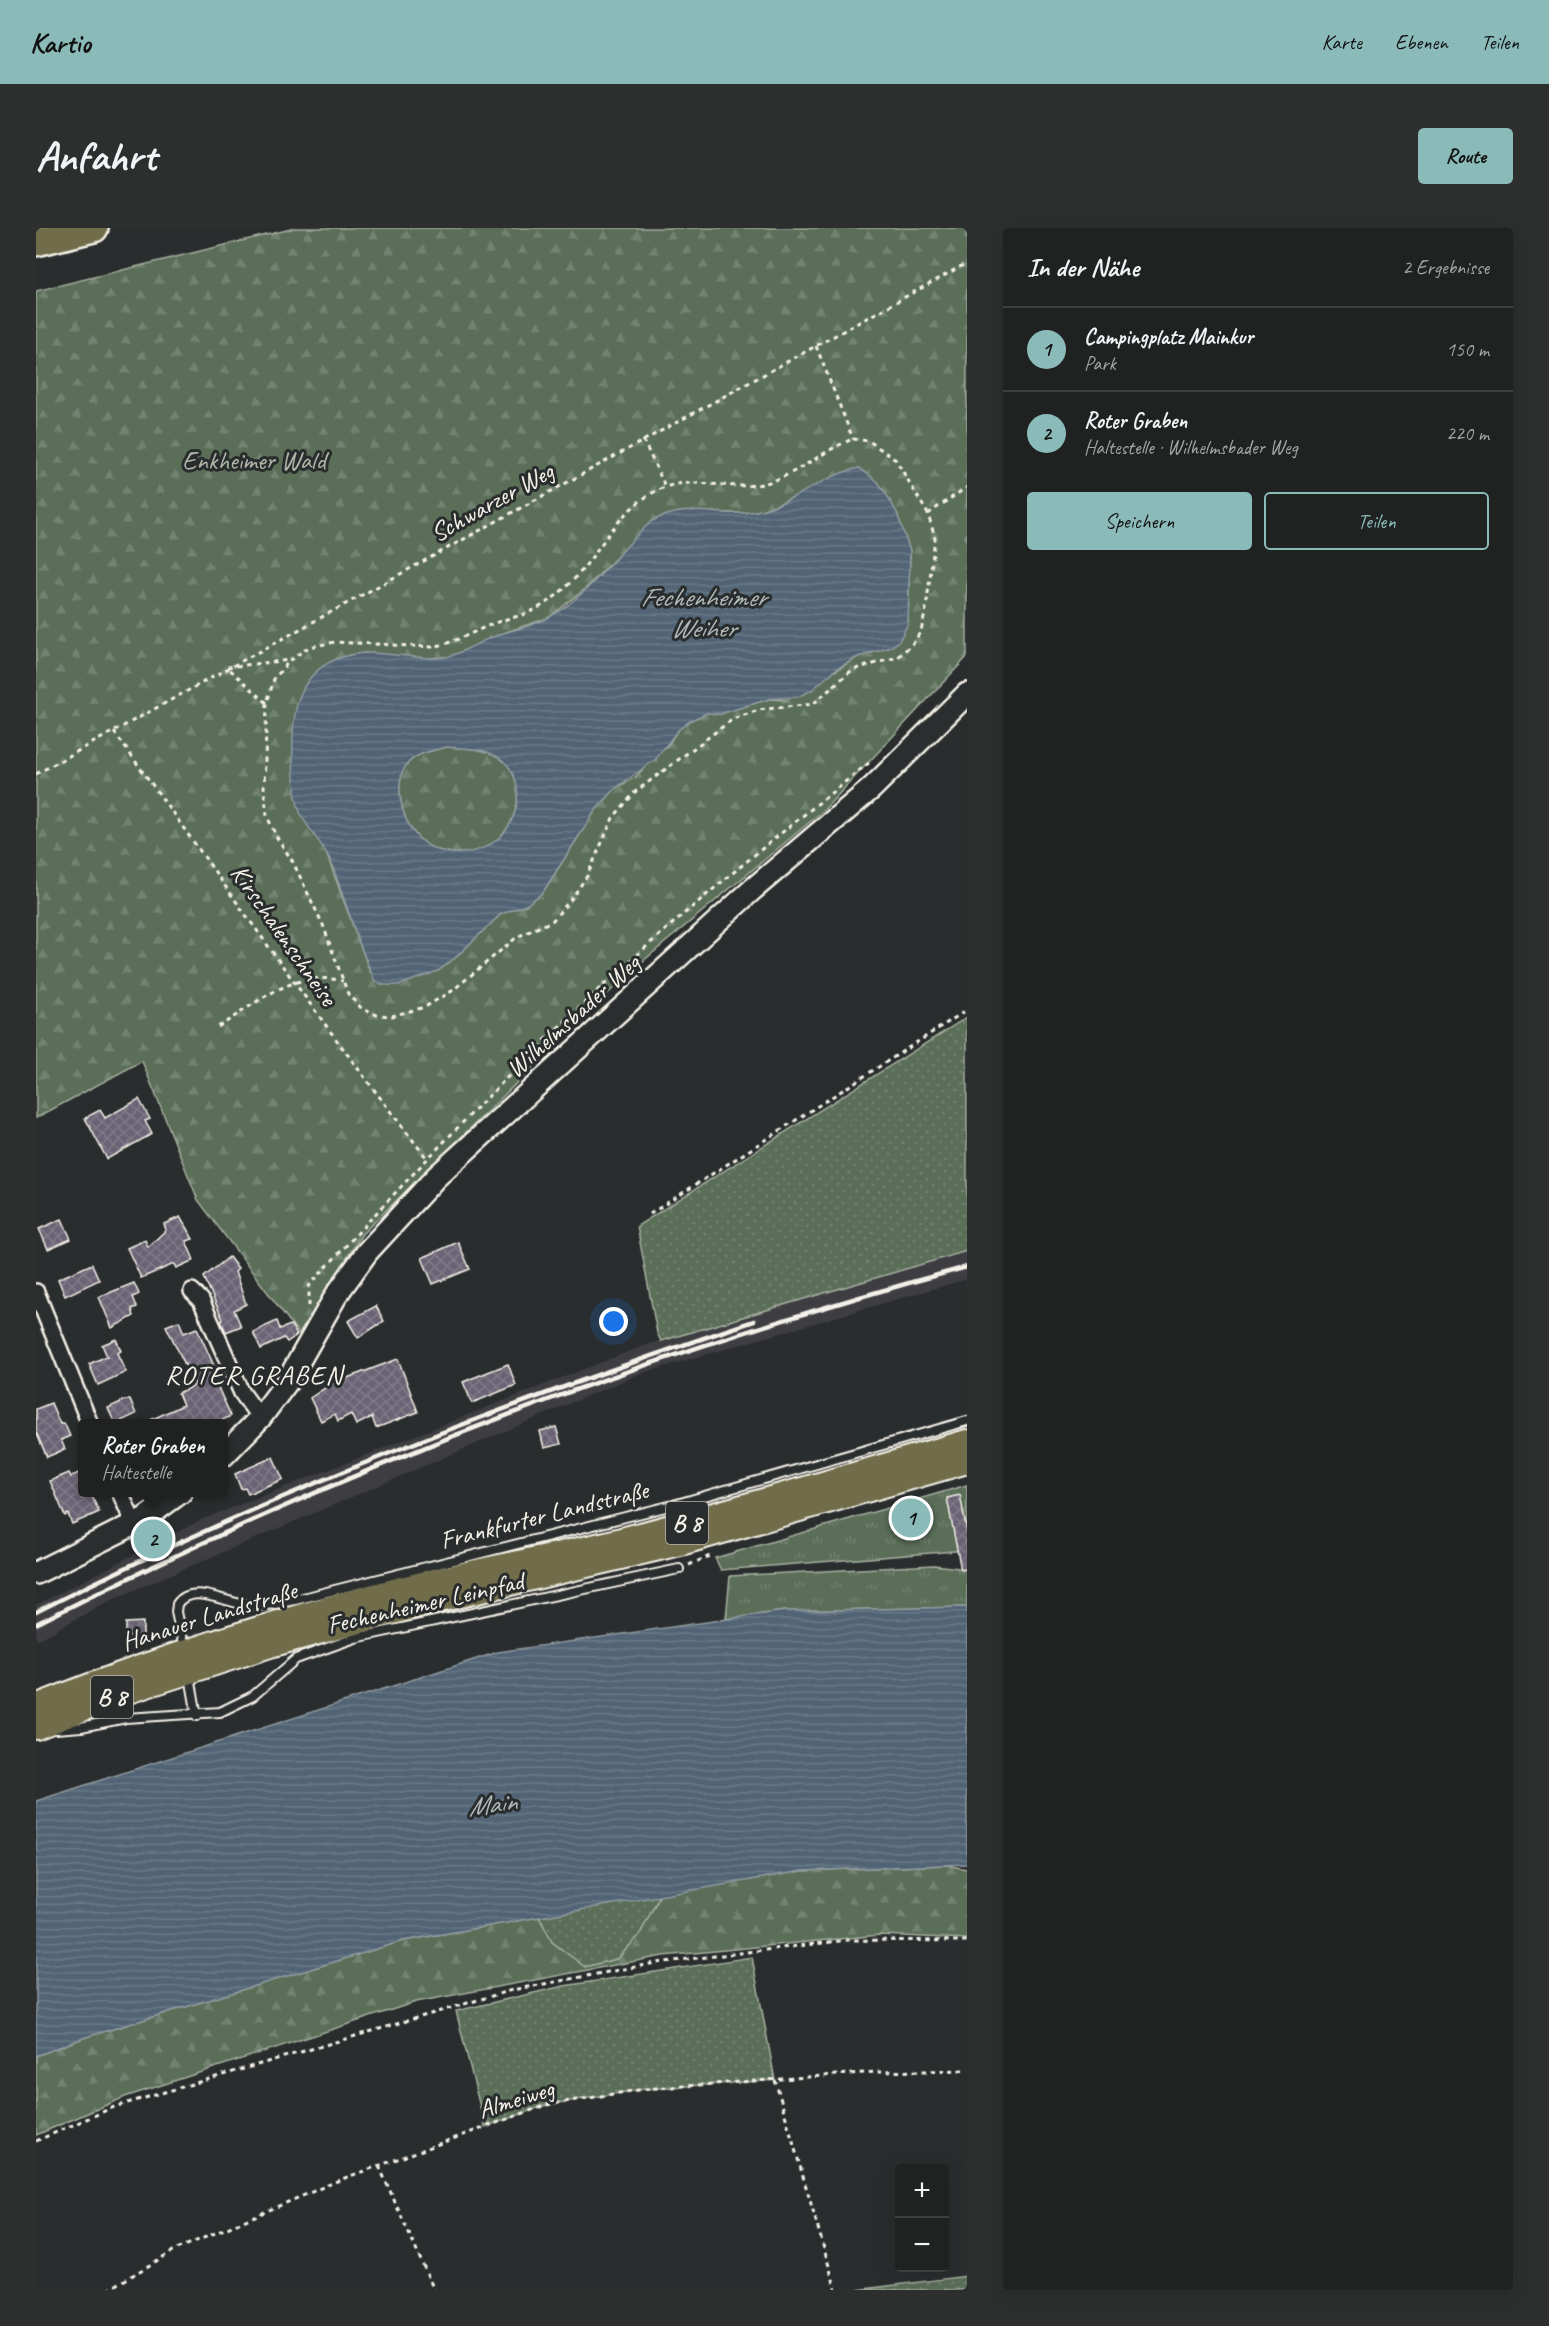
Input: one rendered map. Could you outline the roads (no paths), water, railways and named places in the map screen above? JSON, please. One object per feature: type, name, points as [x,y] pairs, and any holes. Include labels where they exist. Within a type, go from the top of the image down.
[{"type":"highway","points":[[36,242],[94,228]]},
{"type":"main road","name":"Hanauer Landstraße","points":[[36,1707],[187,1661],[402,1589],[676,1525],[967,1442]]},
{"type":"main road","name":"B 8","points":[[187,1661],[434,1600],[684,1542],[967,1461]]},
{"type":"main road","name":"Hanauer Landstraße","points":[[36,1729],[187,1661]]},
{"type":"street","name":"Wilhelmsbader Weg","points":[[228,1451],[260,1418],[287,1382],[337,1294],[368,1252],[436,1177],[753,889],[872,788],[967,694]]},
{"type":"street","points":[[192,1291],[201,1300],[242,1393],[260,1418]]},
{"type":"street","points":[[36,1292],[88,1419]]},
{"type":"street","points":[[122,1497],[134,1524]]},
{"type":"street","points":[[36,1573],[134,1524],[174,1497]]},
{"type":"lane","name":"Frankfurter Landstraße","points":[[187,1661],[176,1612],[177,1604],[186,1596],[205,1594],[249,1606],[295,1600],[673,1505],[967,1421]]},
{"type":"lane","name":"Fechenheimer Leinpfad","points":[[36,1729],[81,1727],[126,1718],[197,1716],[220,1712],[241,1703],[296,1659],[355,1638],[679,1569]]},
{"type":"lane","points":[[187,1661],[197,1716]]},
{"type":"water","name":"Fechenheimer Weiher","points":[[859,468],[878,482],[897,513],[910,551],[908,623],[899,641],[891,647],[858,657],[836,669],[812,690],[798,697],[769,699],[720,714],[707,713],[691,720],[677,731],[656,759],[616,788],[595,811],[543,892],[526,905],[501,914],[438,971],[400,985],[383,985],[375,981],[331,862],[303,819],[297,800],[294,779],[293,725],[300,694],[318,670],[332,661],[360,653],[436,658],[457,654],[497,635],[539,622],[561,610],[576,599],[652,521],[680,512],[743,513],[757,511],[783,502]],"holes":[[[447,747],[476,749],[492,754],[503,761],[516,782],[518,794],[513,819],[498,839],[478,850],[455,853],[433,848],[415,834],[402,809],[401,778],[409,762],[427,752]]]},
{"type":"water","name":"Main","points":[[967,1607],[967,1864],[802,1871],[403,1941],[83,2038],[36,2056],[36,1801],[498,1652],[784,1611]]},
{"type":"railway","points":[[36,1624],[261,1517],[376,1467],[492,1421],[728,1338],[967,1267]]},
{"type":"railway","points":[[36,1612],[211,1528],[390,1453],[571,1384],[754,1321]]},
{"type":"place","name":"Campingplatz Mainkur","points":[[911,1518]]},
{"type":"place","name":"Roter Graben","points":[[153,1539]]},
{"type":"district","name":"ROTER GRABEN","points":[[254,1375]]},
{"type":"park label","name":"Enkheimer Wald","points":[[254,460]]}]
